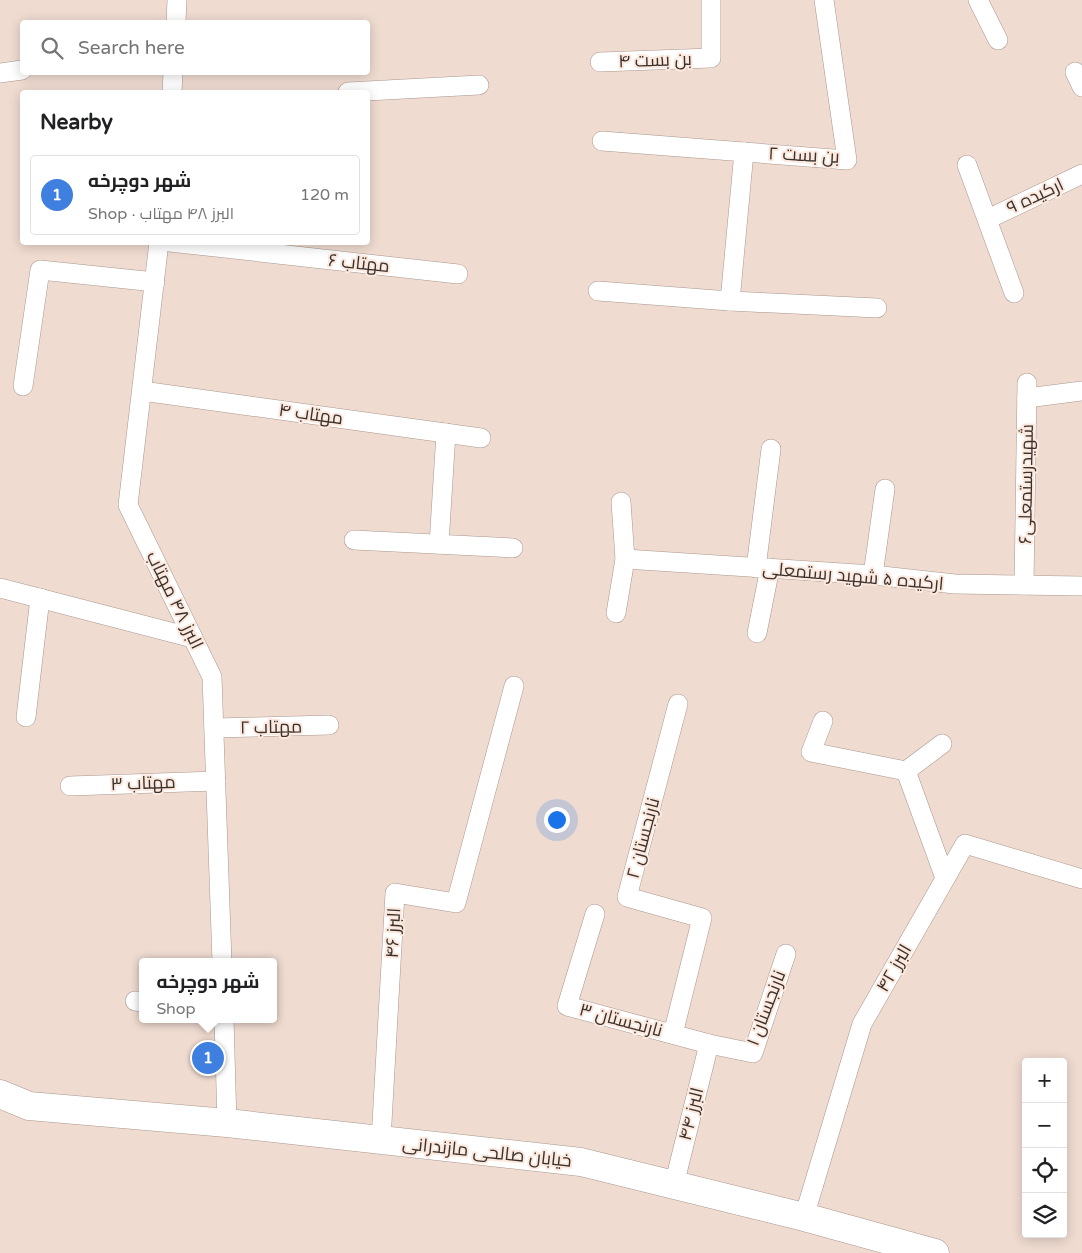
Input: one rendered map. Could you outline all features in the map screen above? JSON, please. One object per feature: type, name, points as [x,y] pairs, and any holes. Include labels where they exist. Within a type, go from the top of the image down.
[{"type":"main road","points":[[0,1094],[29,1106]]},
{"type":"main road","name":"خیابان صالحی مازندرانی","points":[[29,1106],[227,1123],[581,1162],[804,1217],[935,1253]]},
{"type":"main road","points":[[0,1115],[29,1106]]},
{"type":"street","points":[[176,20],[177,0]]},
{"type":"street","name":"بن بست ۴","points":[[600,62],[711,58],[711,0]]},
{"type":"street","name":"بن بست ۲","points":[[602,141],[847,160],[824,0]]},
{"type":"street","points":[[978,0],[998,40]]},
{"type":"street","points":[[0,73],[20,70]]},
{"type":"street","points":[[172,90],[173,75]]},
{"type":"street","points":[[370,91],[479,86]]},
{"type":"street","points":[[730,301],[744,152]]},
{"type":"street","points":[[967,165],[1014,292]]},
{"type":"street","name":"ارکیده ۹","points":[[988,219],[1082,174]]},
{"type":"street","name":"البرز ۴۸ مهتاب","points":[[159,245],[128,505],[212,677],[222,958]]},
{"type":"street","name":"مهتاب ۶","points":[[197,245],[458,274]]},
{"type":"street","points":[[23,386],[40,270],[155,282]]},
{"type":"street","points":[[598,290],[730,301],[877,308]]},
{"type":"street","name":"شهیدرستمعلی۶","points":[[1024,585],[1027,390],[1082,391]]},
{"type":"street","name":"مهتاب ۴","points":[[142,391],[481,438]]},
{"type":"street","points":[[439,544],[446,433]]},
{"type":"street","points":[[758,633],[772,449]]},
{"type":"street","points":[[873,575],[885,489]]},
{"type":"street","points":[[616,613],[625,559],[621,502]]},
{"type":"street","points":[[354,540],[513,548]]},
{"type":"street","name":"ارکیده ۵ شهید رستمعلی","points":[[625,559],[873,575],[955,584],[1082,586]]},
{"type":"street","points":[[0,588],[193,638]]},
{"type":"street","points":[[26,717],[40,598]]},
{"type":"street","name":"البرز ۴۶","points":[[381,1140],[395,892],[456,903],[514,686]]},
{"type":"street","name":"نارنجستان ۲","points":[[673,1034],[702,918],[627,896],[678,704]]},
{"type":"street","points":[[823,721],[811,752],[906,771],[942,744]]},
{"type":"street","name":"مهتاب ۲","points":[[214,728],[328,725]]},
{"type":"street","points":[[906,771],[946,878]]},
{"type":"street","name":"مهتاب ۳","points":[[70,786],[216,781]]},
{"type":"street","name":"البرز ۴۲","points":[[804,1217],[862,1024],[965,844],[1082,879]]},
{"type":"street","name":"نارنجستان ۳","points":[[595,914],[568,1006],[709,1044]]},
{"type":"street","name":"نارنجستان ۱","points":[[709,1044],[753,1053],[786,954]]},
{"type":"street","points":[[224,1023],[227,1123]]},
{"type":"street","name":"البرز ۴۴","points":[[674,1185],[709,1044]]},
{"type":"place","name":"شهر دوچرخه","points":[[208,1058]]}]
